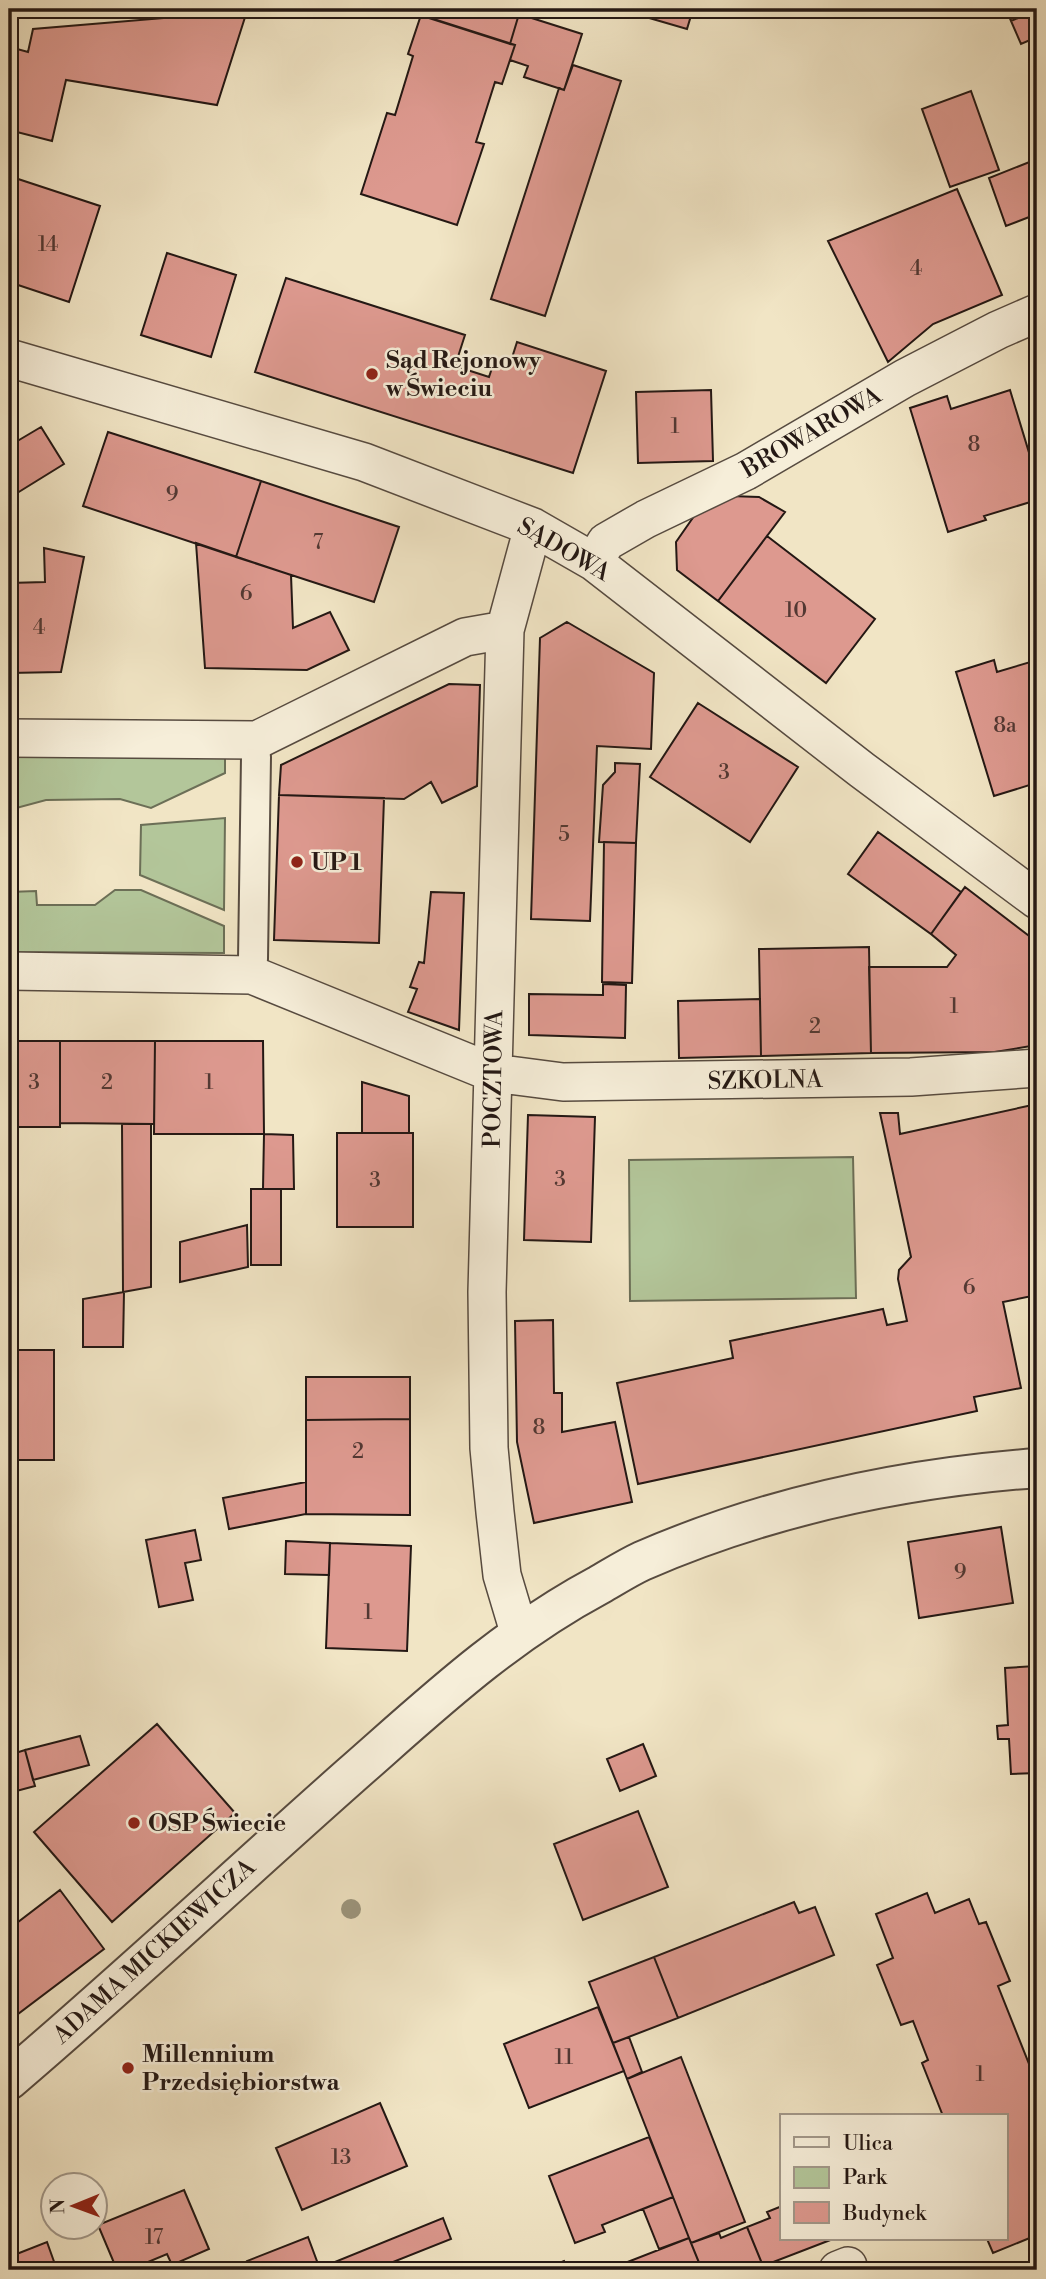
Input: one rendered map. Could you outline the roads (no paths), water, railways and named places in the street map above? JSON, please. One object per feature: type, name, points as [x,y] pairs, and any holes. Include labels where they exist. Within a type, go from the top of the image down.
[{"type":"street","name":"BROWAROWA","points":[[594,562],[606,542],[646,519],[746,471],[905,378],[1037,313]]},
{"type":"street","name":"SĄDOWA","points":[[9,358],[365,462],[533,527],[594,562],[862,770],[1037,900]]},
{"type":"street","name":"POCZTOWA","points":[[519,1632],[502,1575],[489,1448],[486,1292],[505,630],[533,527]]},
{"type":"street","points":[[9,738],[257,748],[465,637],[505,630]]},
{"type":"street","points":[[253,959],[257,748]]},
{"type":"street","name":"SZKOLNA","points":[[9,971],[252,975],[493,1073],[564,1082],[911,1077],[1037,1068]]},
{"type":"street","name":"ADAMA MICKIEWICZA","points":[[9,2080],[107,1996],[473,1667],[519,1632],[579,1595],[641,1562],[746,1522],[845,1497],[931,1480],[1037,1468]]},
{"type":"place","name":"Sąd Rejonowy w Świeciu","points":[[372,374]]},
{"type":"place","name":"UP 1","points":[[297,862]]},
{"type":"place","name":"OSP Świecie","points":[[134,1823]]},
{"type":"place","name":"Millennium Przedsiębiorstwa","points":[[128,2068]]}]
